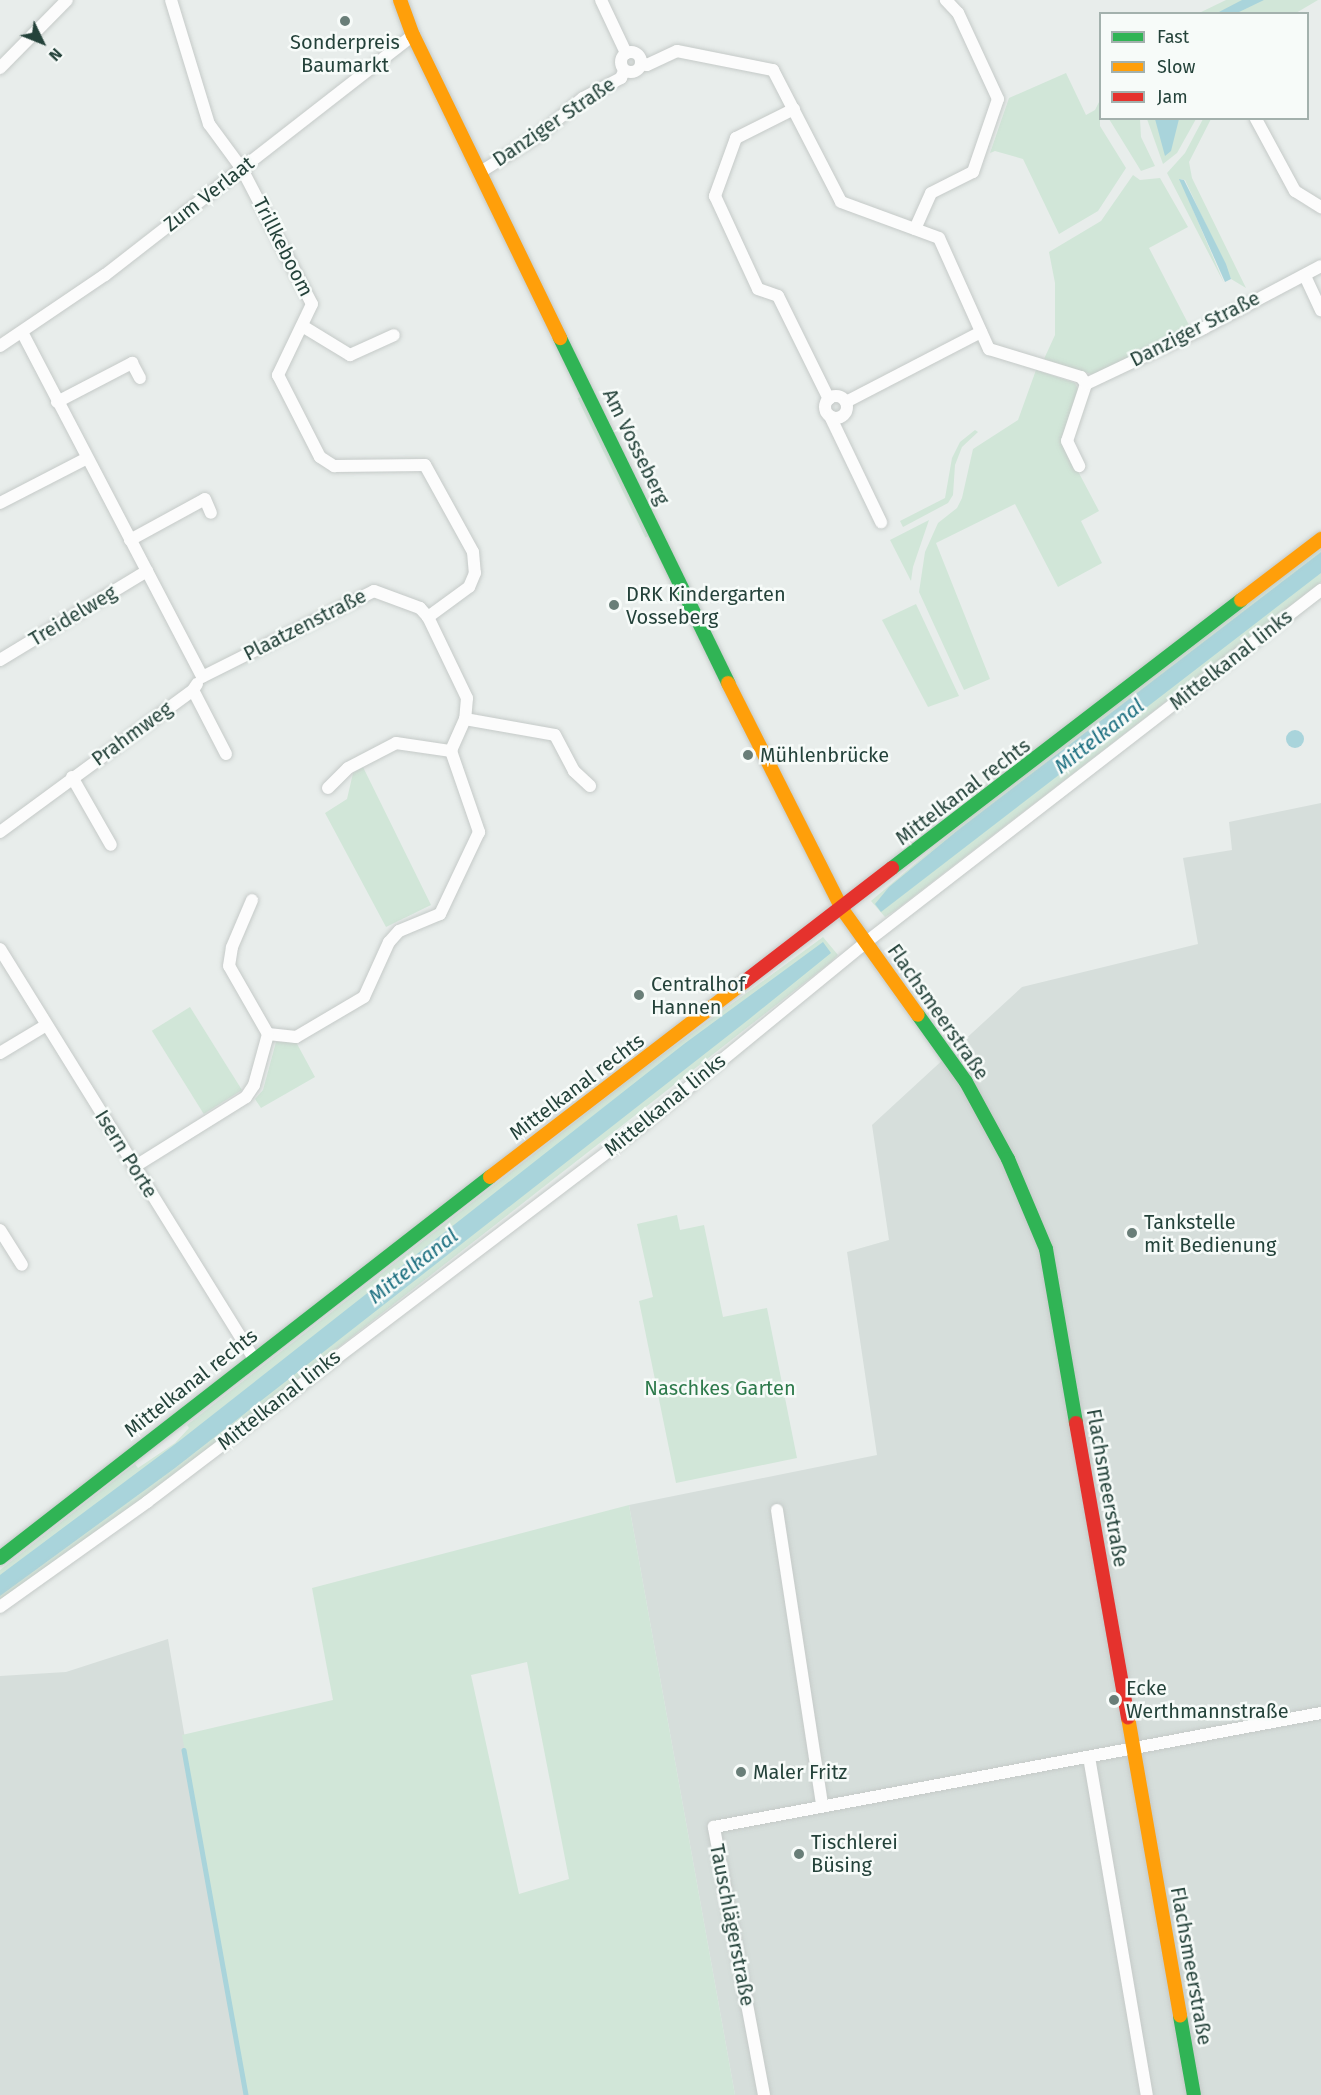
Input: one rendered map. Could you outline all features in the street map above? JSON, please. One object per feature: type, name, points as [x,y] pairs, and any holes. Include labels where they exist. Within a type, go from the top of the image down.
[{"type":"street","points":[[0,68],[67,0]]},
{"type":"street","name":"Trillkeboom","points":[[171,0],[209,124],[242,169],[312,304],[304,327],[278,375],[320,457],[334,466],[425,465],[473,552],[475,573],[469,587],[428,617]]},
{"type":"street","name":"Am Vosseberg","points":[[400,0],[413,35],[482,171],[759,747],[842,909]]},
{"type":"street","points":[[601,0],[626,53]]},
{"type":"street","points":[[915,229],[931,193],[973,172],[998,99],[958,13],[946,0]]},
{"type":"street","name":"Zum Verlaat","points":[[0,346],[105,275],[413,35]]},
{"type":"street","points":[[626,53],[637,54],[642,63],[647,65],[677,51],[773,70],[841,202],[939,238],[989,349],[1081,377],[1086,384],[1067,441],[1080,466]]},
{"type":"street","points":[[626,53],[620,61],[624,71],[635,72],[642,63]]},
{"type":"street","name":"Danziger Straße","points":[[482,171],[538,136],[584,98],[621,78],[624,71]]},
{"type":"street","points":[[794,109],[736,138],[715,196],[758,289],[778,296],[829,399],[825,409],[881,522]]},
{"type":"street","points":[[1257,120],[1295,191],[1321,207]]},
{"type":"street","name":"Danziger Straße","points":[[1086,384],[1204,328],[1286,281],[1305,276],[1321,266]]},
{"type":"street","points":[[1305,276],[1321,310]]},
{"type":"street","name":"Trillkeboom","points":[[304,327],[351,355],[394,335]]},
{"type":"street","points":[[22,332],[202,677]]},
{"type":"street","points":[[846,402],[981,332]]},
{"type":"street","points":[[57,402],[132,363],[140,378]]},
{"type":"street","points":[[829,399],[840,396],[846,402]]},
{"type":"street","points":[[830,416],[845,413],[846,402]]},
{"type":"street","points":[[0,503],[87,458]]},
{"type":"street","points":[[130,540],[205,499],[211,513]]},
{"type":"street","name":"Mittelkanal rechts","points":[[0,1558],[254,1358],[842,909],[1321,538]]},
{"type":"street","name":"Treidelweg","points":[[0,660],[147,572]]},
{"type":"street","name":"Mittelkanal links","points":[[0,1607],[156,1495],[639,1128],[858,933],[1321,590]]},
{"type":"street","name":"Plaatzenstraße","points":[[193,690],[202,677],[374,591],[420,608],[428,617]]},
{"type":"street","points":[[268,1034],[296,1037],[364,997],[389,942],[399,931],[440,914],[480,832],[451,751],[465,719],[467,698],[428,617]]},
{"type":"street","points":[[193,690],[226,754]]},
{"type":"street","name":"Prahmweg","points":[[0,832],[193,690]]},
{"type":"street","points":[[465,719],[555,735],[574,771],[590,786]]},
{"type":"street","points":[[328,789],[348,768],[396,743],[451,751]]},
{"type":"street","name":"Prahmweg","points":[[72,777],[111,845]]},
{"type":"street","points":[[134,1167],[246,1098],[254,1085],[268,1034],[229,966],[232,947],[252,900]]},
{"type":"street","name":"Flachsmeerstraße","points":[[842,909],[966,1082],[1008,1159],[1046,1249],[1194,2095]]},
{"type":"street","name":"Isern Porte","points":[[0,949],[45,1026],[254,1358]]},
{"type":"street","points":[[0,1053],[45,1026]]},
{"type":"street","points":[[0,1230],[22,1265]]},
{"type":"street","points":[[777,1510],[822,1805]]},
{"type":"street","name":"Tauschlägerstraße","points":[[764,2095],[714,1827],[1321,1713]]},
{"type":"street","points":[[1089,1757],[1147,2095]]},
{"type":"shaded area","points":[[1321,803],[1321,2095],[735,2095],[629,1505],[877,1455],[847,1252],[889,1240],[872,1125],[1022,987],[1198,944],[1183,858],[1232,850],[1229,822]]},
{"type":"shaded area","points":[[168,1639],[246,2095],[0,2095],[0,1676],[66,1672]]},
{"type":"green space","points":[[1226,0],[1318,0],[1298,12],[1201,12]]},
{"type":"green space","points":[[1066,73],[1086,115],[1095,110],[1099,102],[1100,126],[1126,168],[1098,211],[1059,234],[1023,159],[995,151],[990,153],[1009,98]]},
{"type":"green space","points":[[1110,120],[1140,120],[1141,137],[1155,166],[1141,171]]},
{"type":"green space","points":[[1147,120],[1195,120],[1177,153],[1163,164]]},
{"type":"green space","points":[[1202,120],[1210,120],[1189,162],[1192,178],[1246,288],[1231,279],[1185,180],[1180,179],[1224,283],[1167,173],[1185,153]]},
{"type":"green space","points":[[1133,175],[1140,180],[1160,178],[1188,227],[1149,248],[1190,327],[1094,375],[1044,359],[1055,335],[1055,283],[1049,252],[1101,221]]},
{"type":"green space","points":[[1036,370],[1075,383],[1078,389],[1062,441],[1099,511],[1081,521],[1102,563],[1058,587],[1015,504],[936,543],[990,679],[964,690],[919,592],[925,552],[938,523],[957,508],[962,498],[973,449],[1018,420]]},
{"type":"green space","points":[[582,396],[650,535],[645,538],[578,398]]},
{"type":"green space","points":[[975,430],[978,432],[962,447],[955,465],[953,495],[948,503],[903,527],[900,521],[945,498],[952,458],[960,442]]},
{"type":"green space","points":[[929,520],[913,567],[911,581],[890,540]]},
{"type":"green space","points":[[1321,547],[1321,582],[896,910],[885,917],[871,901],[983,806]]},
{"type":"green space","points":[[916,604],[959,696],[928,707],[882,620]]},
{"type":"green space","points":[[363,767],[431,905],[386,927],[325,813],[347,799],[353,773]]},
{"type":"green space","points":[[823,937],[838,955],[831,962],[146,1498],[0,1600],[0,1570],[135,1464],[138,1468],[175,1443],[189,1428],[187,1425],[644,1068]]},
{"type":"green space","points":[[190,1007],[242,1090],[204,1114],[152,1031]]},
{"type":"green space","points":[[276,1042],[296,1042],[315,1077],[261,1108],[255,1099],[263,1090]]},
{"type":"green space","name":"Naschkes Garten","points":[[677,1215],[680,1230],[704,1225],[723,1317],[767,1308],[797,1458],[676,1483],[639,1301],[653,1297],[637,1224]]},
{"type":"green space","points":[[629,1505],[735,2095],[246,2095],[182,1735],[333,1700],[312,1588]],"holes":[[[527,1662],[569,1879],[519,1894],[471,1675]]]},
{"type":"water","points":[[1242,0],[1264,0],[1239,12],[1219,12]]},
{"type":"water","points":[[1155,120],[1179,120],[1171,151],[1165,156]]},
{"type":"water","points":[[1179,179],[1184,180],[1226,264],[1231,279],[1225,282]]},
{"type":"water","name":"Mittelkanal","points":[[1321,552],[1321,573],[881,912],[875,904],[889,887],[958,830]]},
{"type":"water","points":[[1295,730],[1301,733],[1304,739],[1301,745],[1295,748],[1289,745],[1286,739],[1289,733]]},
{"type":"water","name":"Mittelkanal","points":[[823,942],[831,953],[748,1020],[175,1468],[0,1596],[0,1575],[178,1442],[684,1044]]},
{"type":"waterway","points":[[184,1750],[246,2095]]},
{"type":"traffic: fast","points":[[560,338],[728,683]]},
{"type":"traffic: fast","points":[[892,868],[1241,600]]},
{"type":"traffic: fast","points":[[918,1015],[966,1082],[1008,1159],[1046,1249],[1076,1423]]},
{"type":"traffic: fast","points":[[0,1558],[490,1177]]},
{"type":"traffic: fast","points":[[1180,2016],[1194,2095]]},
{"type":"traffic: slow","points":[[400,0],[413,35],[560,338]]},
{"type":"traffic: slow","points":[[1241,600],[1321,539]]},
{"type":"traffic: slow","points":[[728,683],[842,909],[918,1015]]},
{"type":"traffic: slow","points":[[490,1177],[744,982]]},
{"type":"traffic: slow","points":[[1128,1717],[1180,2016]]},
{"type":"traffic: jam","points":[[744,982],[892,868]]},
{"type":"traffic: jam","points":[[1076,1423],[1128,1717]]},
{"type":"place","name":"Sonderpreis Baumarkt","points":[[345,21]]},
{"type":"place","name":"DRK Kindergarten Vosseberg","points":[[614,605]]},
{"type":"place","name":"Mühlenbrücke","points":[[748,755]]},
{"type":"place","name":"Centralhof Hannen","points":[[639,995]]},
{"type":"place","name":"Tankstelle mit Bedienung","points":[[1132,1233]]},
{"type":"place","name":"Ecke Werthmannstraße","points":[[1114,1700]]},
{"type":"place","name":"Maler Fritz","points":[[741,1772]]},
{"type":"place","name":"Tischlerei Büsing","points":[[799,1854]]}]
